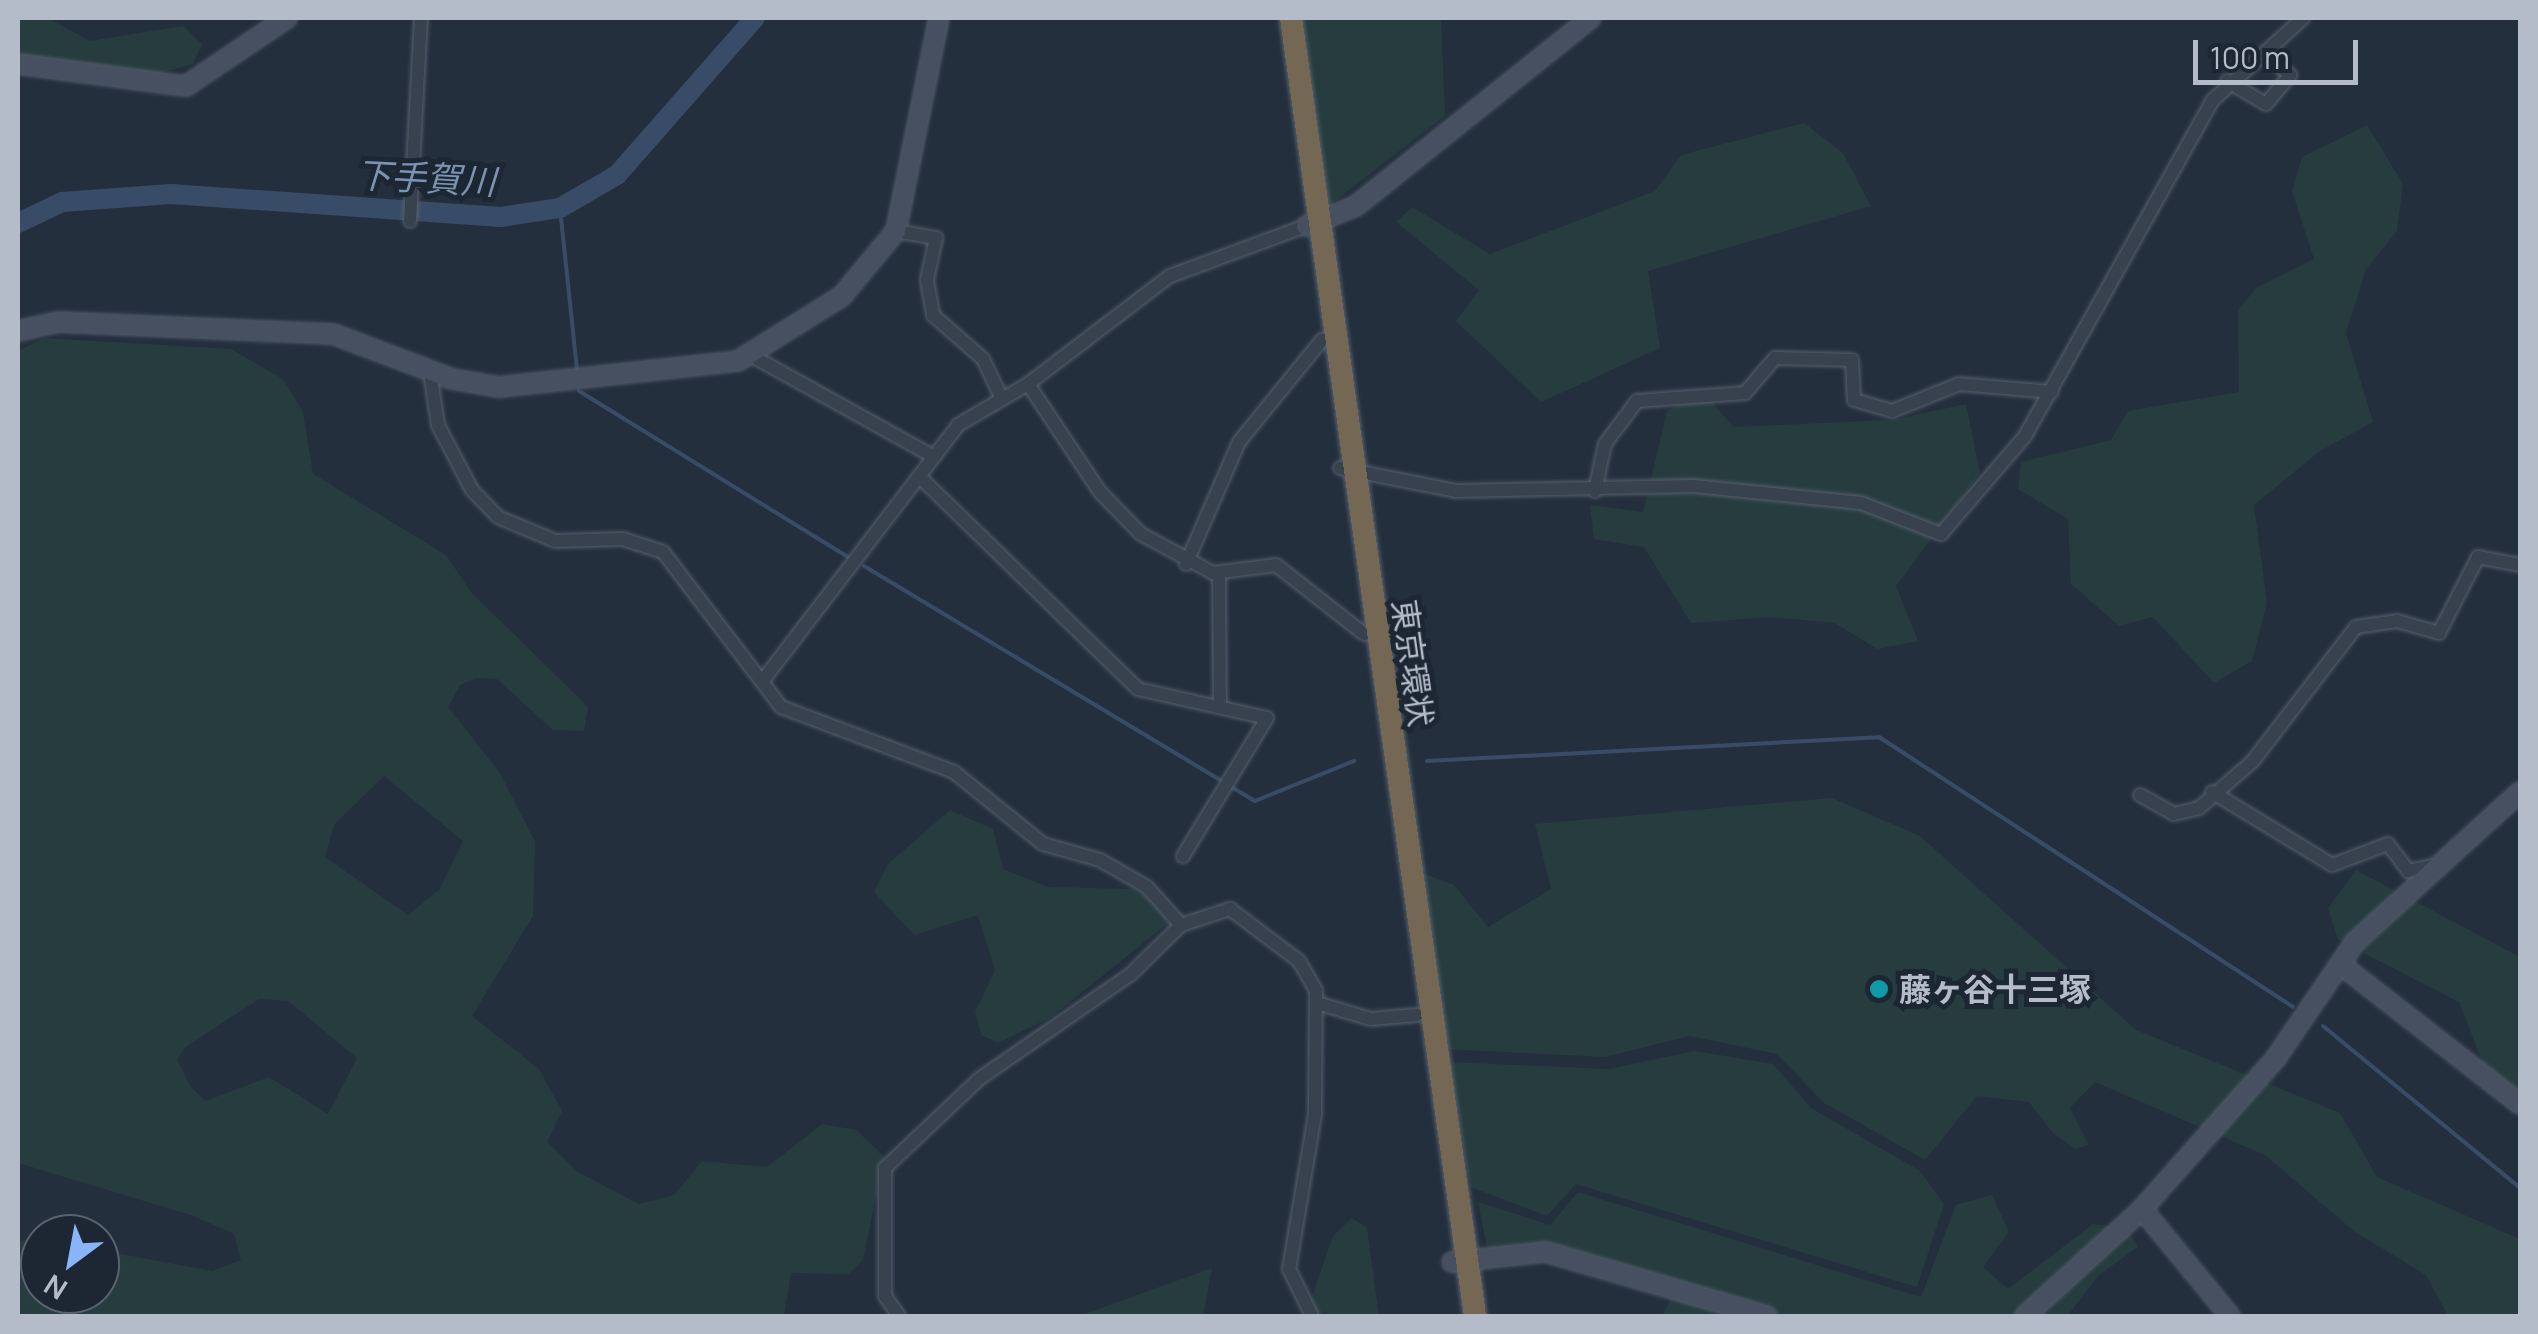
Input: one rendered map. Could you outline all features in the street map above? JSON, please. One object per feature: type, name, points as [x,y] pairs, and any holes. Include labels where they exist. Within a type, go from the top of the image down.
[{"type":"highway","name":"東京環状","points":[[1277,18],[1313,224],[1460,1261],[1460,1316]]},
{"type":"highway","name":"東京環状","points":[[1291,18],[1322,340],[1347,468],[1364,634],[1417,1015],[1460,1261],[1475,1316]]},
{"type":"street","points":[[18,64],[186,86],[288,18]]},
{"type":"street","points":[[410,221],[421,18]]},
{"type":"street","points":[[18,331],[58,322],[333,334],[430,372],[512,386],[752,356],[853,286],[896,231],[940,18]]},
{"type":"street","points":[[764,679],[923,480],[934,457],[958,425],[1028,384],[1170,276],[1356,206],[1591,18]]},
{"type":"street","points":[[1347,468],[1456,491],[1596,492],[1693,486],[1861,503],[1942,534],[2052,392],[2227,81],[2303,18]]},
{"type":"street","points":[[2227,81],[2266,104],[2290,74],[2265,53]]},
{"type":"street","points":[[896,231],[936,238],[927,280],[933,315],[983,359],[1002,399]]},
{"type":"street","points":[[1186,564],[1239,442],[1322,340]]},
{"type":"street","points":[[752,356],[934,457]]},
{"type":"street","points":[[1596,492],[1605,444],[1636,401],[1746,393],[1775,358],[1852,360],[1854,400],[1892,411],[1959,384],[2052,392]]},
{"type":"street","points":[[430,372],[438,424],[484,506],[555,541],[584,547],[624,539],[662,552],[800,720],[954,772],[1042,844],[1100,860],[1147,887],[1181,925]]},
{"type":"street","points":[[1028,384],[1114,509],[1186,564],[1219,573],[1276,565],[1364,634]]},
{"type":"street","points":[[923,480],[1126,680],[1266,718],[1183,856]]},
{"type":"street","points":[[2140,795],[2186,814],[2252,762],[2356,627],[2396,620],[2439,633],[2478,556],[2520,565]]},
{"type":"street","points":[[1219,573],[1220,706]]},
{"type":"street","points":[[2212,792],[2332,865],[2388,844],[2408,870],[2443,864]]},
{"type":"street","points":[[2025,1316],[2142,1209],[2276,1058],[2340,964],[2520,792]]},
{"type":"street","points":[[899,1316],[885,1296],[885,1168],[978,1079],[1130,975],[1181,925],[1230,910],[1299,962],[1317,1003],[1309,1174],[1290,1270],[1312,1316]]},
{"type":"street","points":[[2340,964],[2520,1104]]},
{"type":"street","points":[[1317,1003],[1371,1019],[1417,1015]]},
{"type":"street","points":[[2142,1209],[2230,1316]]},
{"type":"street","points":[[1460,1261],[1562,1255],[1767,1316]]},
{"type":"green space","points":[[18,18],[48,18],[90,41],[183,26],[202,44],[193,64],[157,74],[18,57]]},
{"type":"green space","points":[[1300,18],[1441,18],[1445,116],[1327,207]]},
{"type":"green space","points":[[1804,123],[1843,153],[1871,206],[1648,271],[1660,348],[1541,402],[1456,321],[1479,290],[1396,222],[1412,207],[1490,254],[1655,191],[1681,155]]},
{"type":"green space","points":[[2367,125],[2403,184],[2397,231],[2366,269],[2346,333],[2373,422],[2320,451],[2254,505],[2267,603],[2252,661],[2214,683],[2153,617],[2119,626],[2071,584],[2068,519],[2018,489],[2021,462],[2111,440],[2128,411],[2239,392],[2238,310],[2256,288],[2314,259],[2292,191],[2302,157]]},
{"type":"green space","points":[[44,338],[231,349],[283,379],[303,412],[313,474],[446,555],[471,592],[588,707],[584,731],[553,730],[497,679],[477,678],[460,685],[448,707],[500,773],[535,842],[533,916],[472,1016],[539,1069],[562,1111],[547,1142],[576,1171],[639,1204],[674,1195],[702,1161],[767,1167],[822,1124],[856,1130],[884,1156],[863,1260],[849,1274],[791,1273],[784,1316],[18,1316],[18,1240],[20,1314],[120,1314],[120,1254],[212,1271],[241,1260],[234,1234],[194,1216],[18,1163],[18,351]],"holes":[[[384,776],[463,841],[439,890],[408,915],[325,857],[334,825]],[[259,999],[288,1001],[357,1058],[328,1114],[269,1077],[205,1101],[190,1086],[177,1059],[186,1047]]]},
{"type":"green space","points":[[1705,393],[1733,427],[1892,420],[1966,404],[1980,473],[1896,586],[1918,641],[1877,649],[1835,623],[1769,617],[1691,623],[1644,547],[1594,539],[1590,505],[1643,512],[1667,411]]},
{"type":"green space","points":[[1832,798],[1920,836],[2136,1030],[2340,1113],[2377,1177],[2520,1239],[2520,1316],[2448,1316],[2426,1275],[2355,1232],[2265,1155],[2095,1082],[2070,1108],[2089,1145],[2075,1149],[2053,1133],[2029,1102],[1977,1096],[1925,1160],[1824,1103],[1777,1054],[1690,1036],[1605,1057],[1442,1049],[1422,873],[1454,885],[1488,927],[1551,889],[1535,824]]},
{"type":"green space","points":[[950,810],[993,829],[1003,869],[1048,887],[1134,889],[1162,906],[1168,923],[1050,1018],[998,1043],[981,1035],[975,1012],[995,970],[978,915],[914,935],[874,892],[888,864]]},
{"type":"green space","points":[[2356,870],[2520,957],[2520,1106],[2494,1091],[2459,1002],[2338,940],[2328,908]]},
{"type":"green space","points":[[1695,1051],[1773,1064],[1811,1108],[1920,1171],[1944,1204],[1917,1287],[1576,1184],[1547,1216],[1471,1187],[1449,1062],[1608,1069]]},
{"type":"green space","points":[[1578,1192],[1921,1297],[1956,1205],[1992,1195],[2009,1232],[1983,1267],[2008,1289],[2093,1224],[2128,1229],[2138,1247],[2099,1275],[2067,1316],[1662,1316],[1679,1283],[1488,1252],[1478,1202],[1550,1225]]},
{"type":"green space","points":[[1352,1218],[1367,1228],[1379,1316],[1305,1316],[1333,1236]]},
{"type":"green space","points":[[1212,1268],[1203,1316],[1080,1316],[1090,1312]]},
{"type":"waterway","name":"下手賀川","points":[[18,223],[62,202],[171,194],[501,217],[560,208],[617,175],[755,18]]},
{"type":"waterway","points":[[560,208],[577,370]]},
{"type":"waterway","points":[[579,391],[849,558]]},
{"type":"waterway","points":[[864,566],[1222,781]]},
{"type":"waterway","points":[[1427,761],[1879,737],[2293,1007]]},
{"type":"waterway","points":[[1230,786],[1255,801],[1354,761]]},
{"type":"waterway","points":[[2323,1026],[2520,1188]]},
{"type":"place","name":"藤ヶ谷十三塚","points":[[1879,989]]}]
